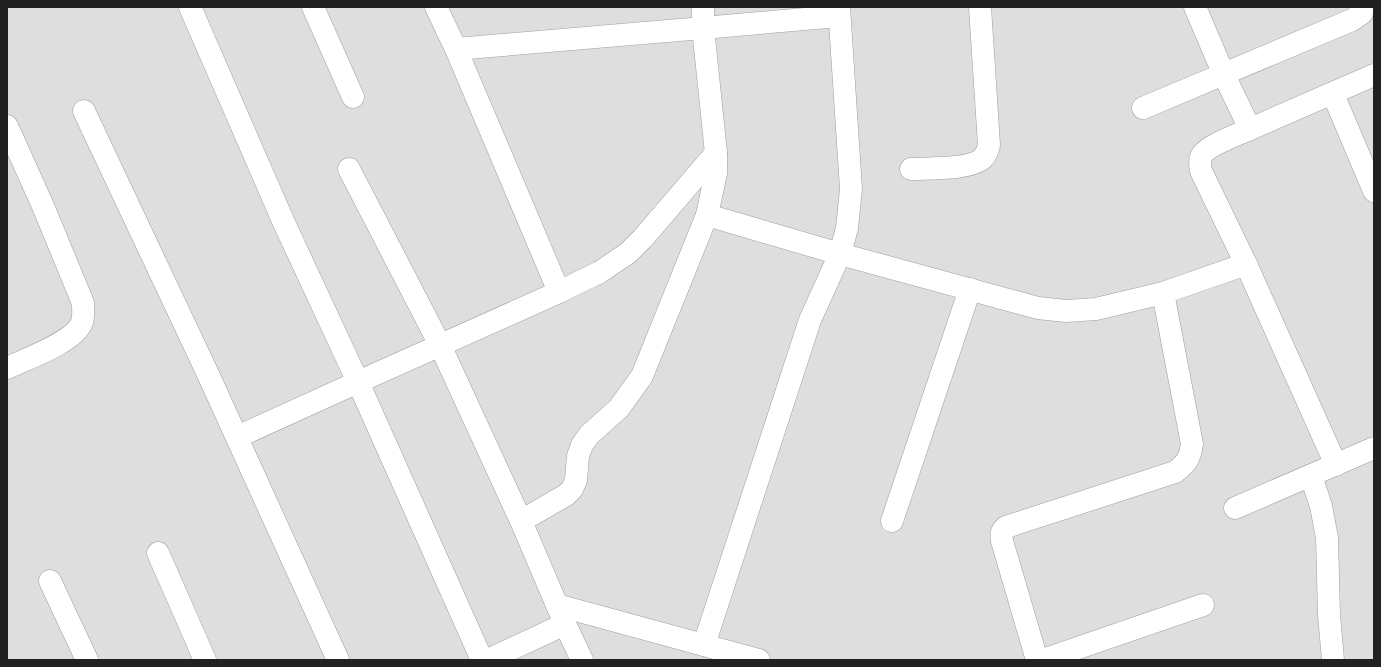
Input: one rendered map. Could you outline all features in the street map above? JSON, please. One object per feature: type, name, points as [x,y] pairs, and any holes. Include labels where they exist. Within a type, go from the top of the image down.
[{"type":"street","points":[[190,7],[284,223],[358,382],[482,660]]},
{"type":"street","points":[[313,7],[353,97]]},
{"type":"street","points":[[436,7],[456,49],[559,292]]},
{"type":"street","points":[[911,169],[966,166],[982,158],[987,152],[989,145],[980,7]]},
{"type":"street","points":[[1195,7],[1224,75],[1250,129]]},
{"type":"street","points":[[1144,108],[1352,20],[1362,13],[1363,7]]},
{"type":"street","points":[[456,49],[703,17],[839,12],[851,189],[847,228],[840,254],[810,320],[704,645]]},
{"type":"street","points":[[521,520],[566,495],[572,489],[576,480],[578,456],[582,445],[589,435],[619,408],[642,376],[707,215],[716,173],[716,153],[703,17]]},
{"type":"street","points":[[1336,465],[1246,264],[1201,171],[1199,163],[1202,155],[1209,148],[1374,75]]},
{"type":"street","points":[[1333,94],[1374,191]]},
{"type":"street","points":[[84,111],[237,438],[338,660]]},
{"type":"street","points":[[7,126],[83,303],[82,323],[72,335],[59,344],[7,368]]},
{"type":"street","points":[[237,438],[600,272],[628,253],[643,238],[716,153]]},
{"type":"street","points":[[349,169],[440,345],[521,520],[561,615],[582,660]]},
{"type":"street","points":[[707,215],[840,254],[1038,308],[1066,311],[1096,308],[1163,292],[1246,264]]},
{"type":"street","points":[[892,521],[970,289]]},
{"type":"street","points":[[1037,660],[1002,541],[1001,535],[1003,530],[1006,527],[1175,472],[1184,465],[1190,456],[1192,444],[1163,292]]},
{"type":"street","points":[[1235,508],[1374,448]]},
{"type":"street","points":[[1311,476],[1321,506],[1327,538],[1329,615],[1333,660]]},
{"type":"street","points":[[158,553],[205,660]]},
{"type":"street","points":[[50,581],[87,660]]},
{"type":"street","points":[[1043,660],[1203,605]]},
{"type":"street","points":[[488,660],[561,615],[704,645],[759,660]]},
{"type":"shaded area","points":[[7,7],[1374,7],[1374,660],[7,660]]}]
